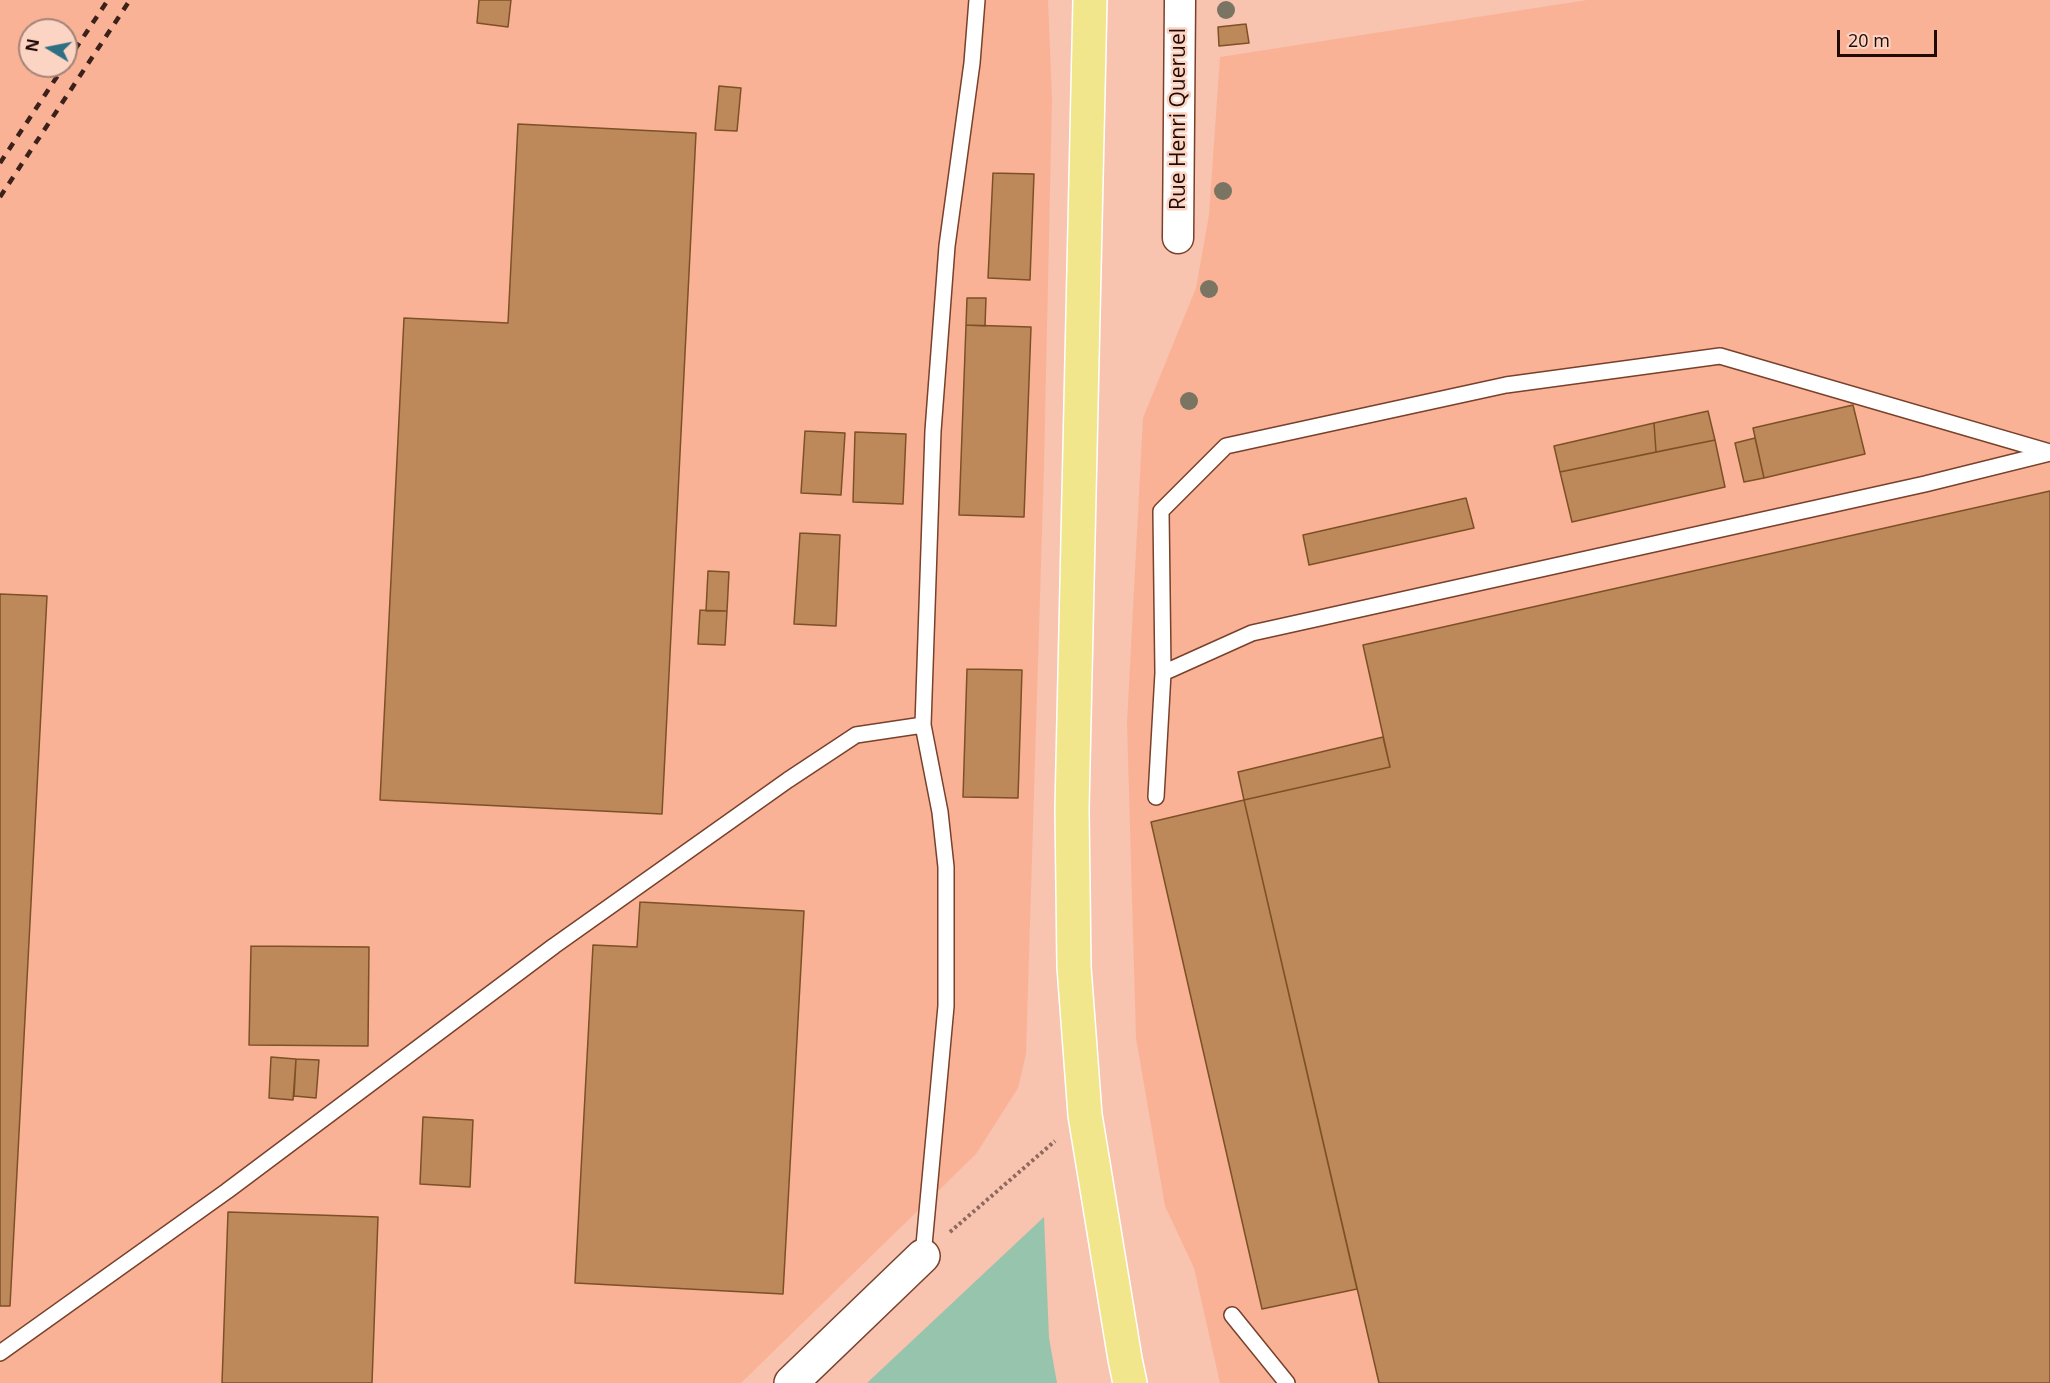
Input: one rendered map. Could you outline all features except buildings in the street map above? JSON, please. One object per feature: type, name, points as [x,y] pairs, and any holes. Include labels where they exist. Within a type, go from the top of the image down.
[{"type":"main road","points":[[1090,0],[1072,809],[1074,967],[1085,1115],[1130,1383]]},
{"type":"street","name":"Rue Henri Queruel","points":[[1178,238],[1179,0]]},
{"type":"street","points":[[791,1383],[923,1256]]},
{"type":"lane","points":[[923,1256],[946,1006],[946,867],[940,812],[923,725],[932,442],[947,246],[972,63],[977,0]]},
{"type":"lane","points":[[1156,797],[1163,673],[1161,511],[1226,446],[1506,385],[1720,356],[2050,453]]},
{"type":"lane","points":[[1163,673],[1252,633],[1902,489],[2050,453]]},
{"type":"lane","points":[[0,1353],[199,1211],[554,946],[788,780],[856,735],[923,725]]},
{"type":"lane","points":[[1232,1315],[1287,1383]]},
{"type":"path","points":[[923,1256],[1085,1115]]},
{"type":"shaded area","points":[[0,0],[1048,0],[1052,99],[1044,466],[1026,1054],[1018,1088],[976,1154],[741,1383],[0,1383]]},
{"type":"shaded area","points":[[1587,0],[2050,0],[2050,1383],[1220,1383],[1194,1268],[1165,1206],[1136,1038],[1127,723],[1143,418],[1196,288],[1209,215],[1220,57]]},
{"type":"green space","points":[[1044,1217],[1049,1338],[1057,1383],[867,1383]]},
{"type":"railway","points":[[78,45],[108,0]]},
{"type":"railway","points":[[0,197],[130,0]]},
{"type":"railway","points":[[0,163],[56,78]]}]
